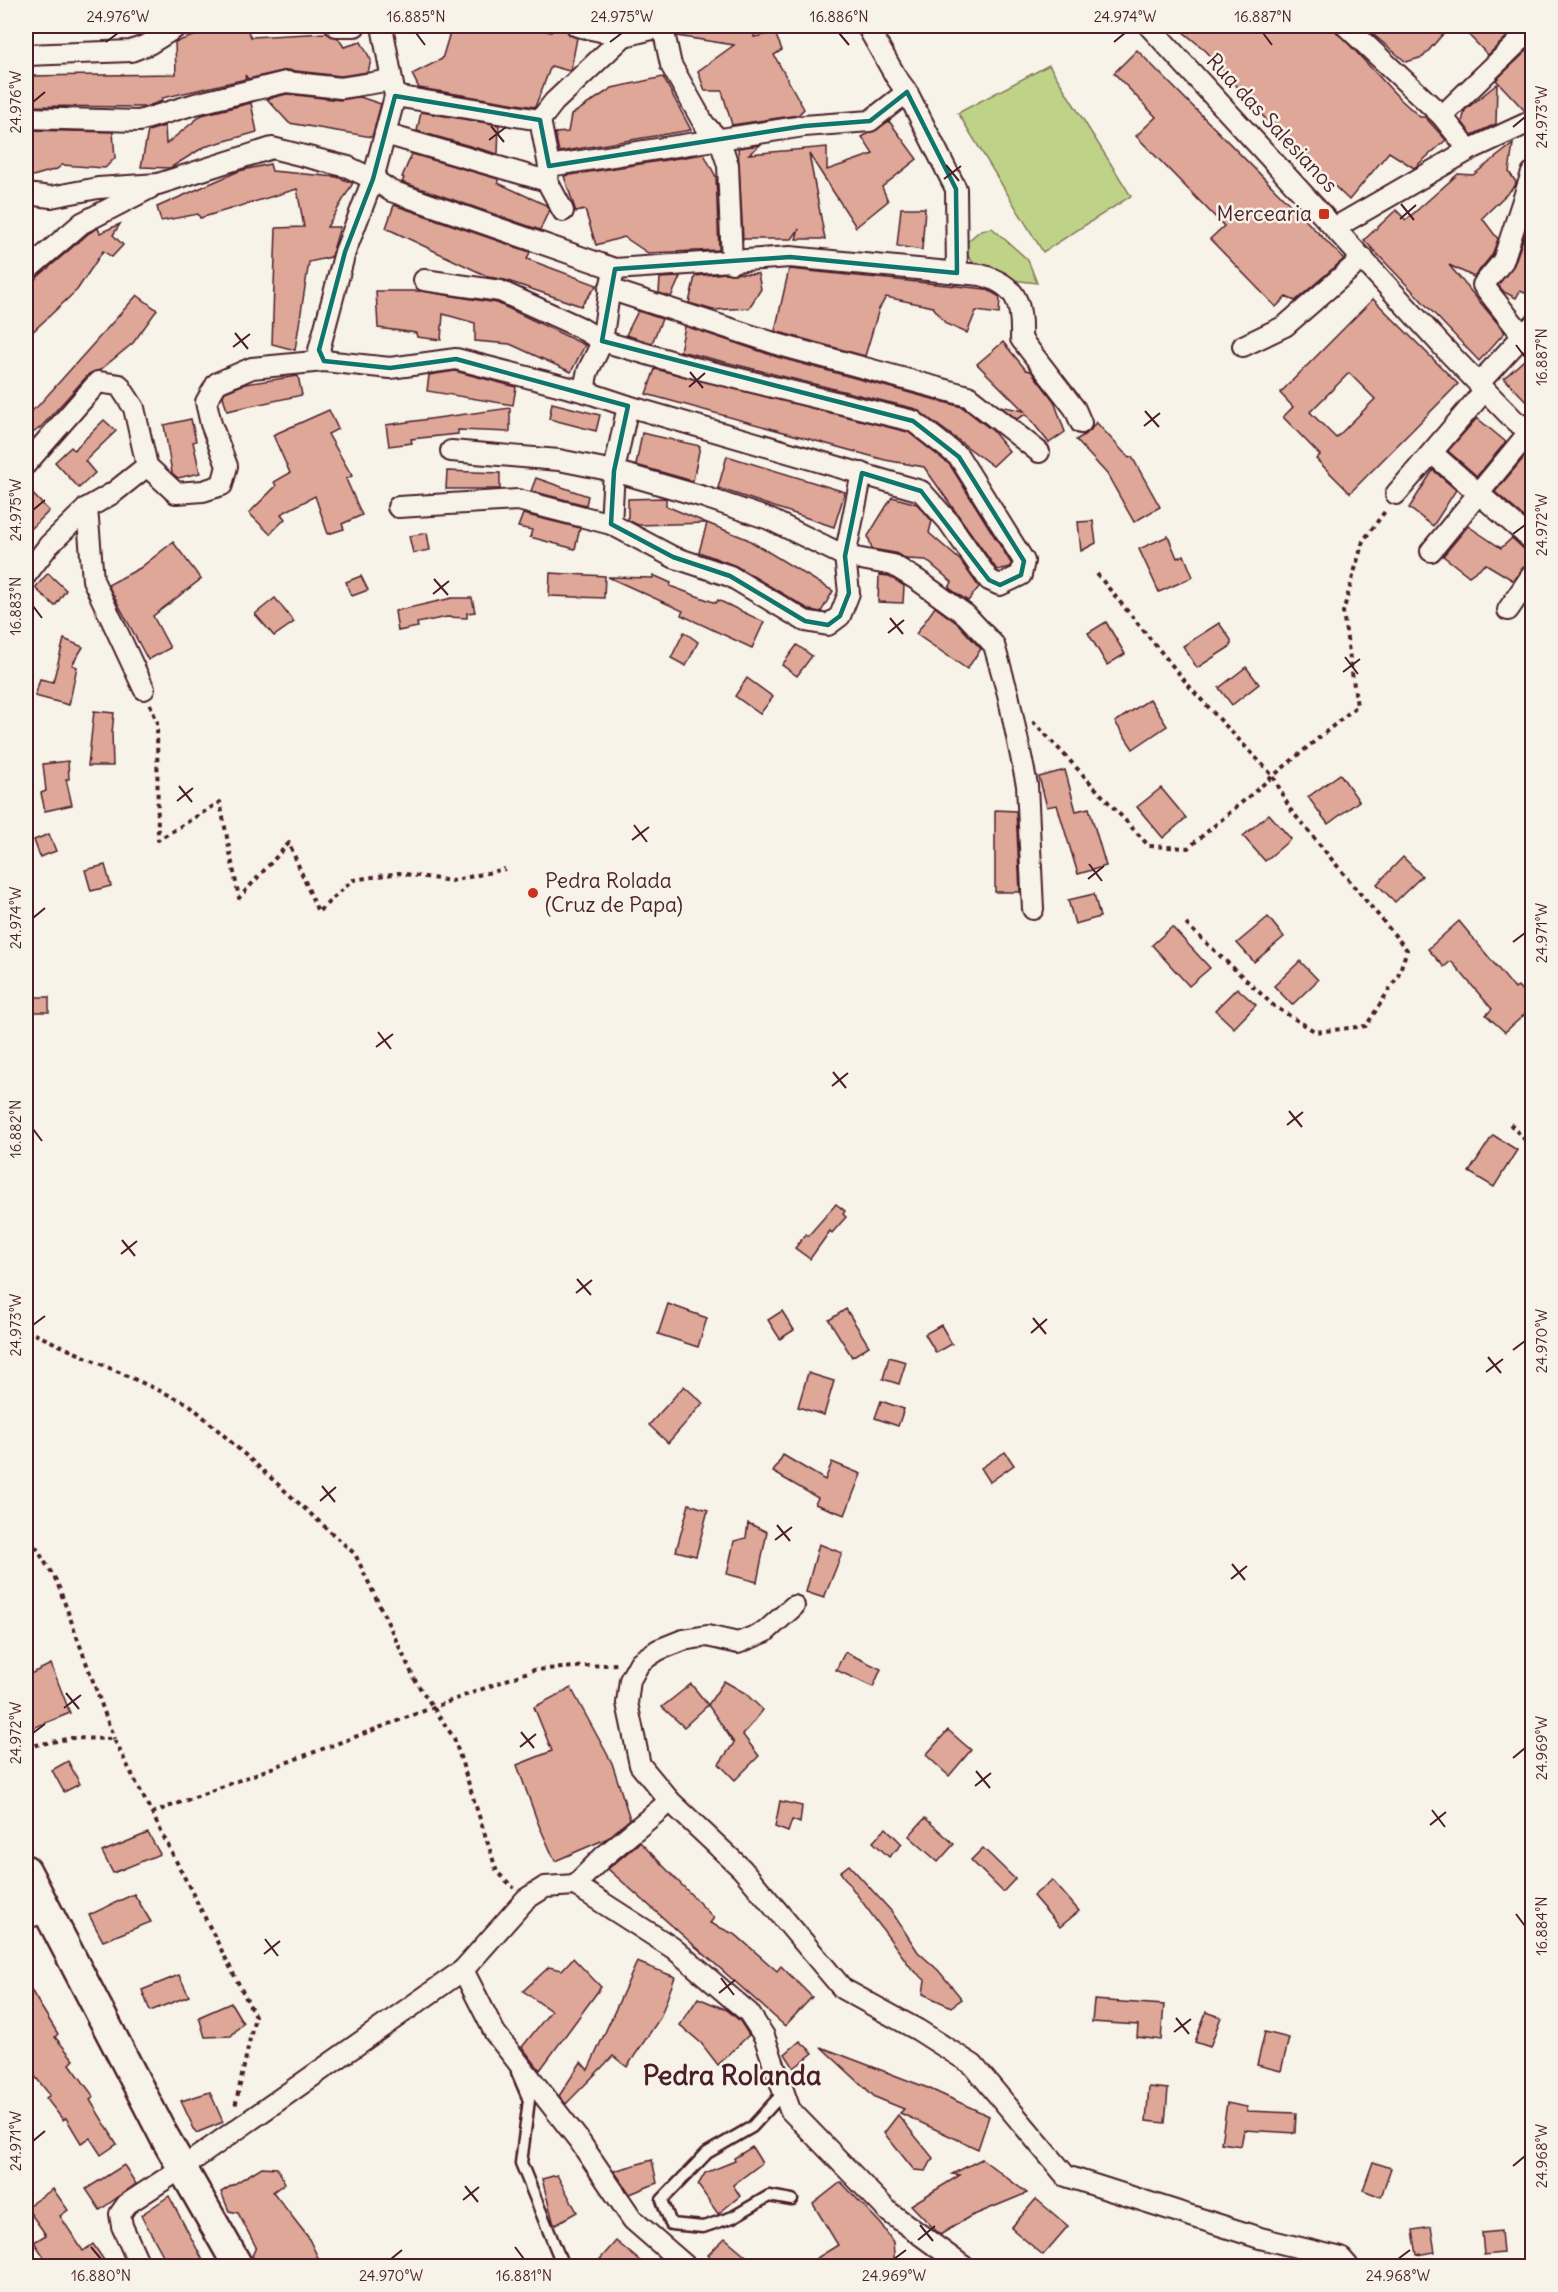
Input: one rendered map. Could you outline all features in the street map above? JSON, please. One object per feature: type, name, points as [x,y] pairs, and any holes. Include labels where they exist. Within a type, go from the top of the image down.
[{"type":"main road","points":[[26,1870],[36,1915],[238,2266]]},
{"type":"street","points":[[26,55],[131,51],[149,44],[178,26]]},
{"type":"street","points":[[336,26],[355,26]]},
{"type":"street","points":[[324,361],[319,350],[345,252],[373,179],[394,88],[382,26]]},
{"type":"street","points":[[577,26],[624,36],[663,27],[671,65],[704,124],[720,141],[728,165],[732,263]]},
{"type":"street","points":[[867,26],[907,92],[956,189],[957,273]]},
{"type":"street","name":"Rua das Salesianos","points":[[1149,26],[1482,387],[1515,421],[1531,431]]},
{"type":"street","points":[[1346,26],[1442,116],[1469,150]]},
{"type":"street","points":[[1442,116],[1533,29]]},
{"type":"street","points":[[563,211],[548,174],[540,120],[554,102],[624,36]]},
{"type":"street","points":[[26,118],[139,121],[195,104],[286,82],[341,88],[394,88],[540,120]]},
{"type":"street","points":[[385,134],[548,174],[804,126],[870,121],[907,92]]},
{"type":"street","points":[[1336,227],[1469,150],[1533,121]]},
{"type":"street","points":[[26,271],[82,223],[158,184],[272,148],[348,167],[391,191],[615,269],[732,263],[790,257],[957,273],[995,279],[1010,289],[1022,311],[1021,339],[1075,409],[1081,423]]},
{"type":"street","points":[[1396,494],[1432,453],[1528,331],[1483,285],[1503,261],[1533,173]]},
{"type":"street","points":[[26,194],[51,197],[98,188],[158,184]]},
{"type":"street","points":[[1243,346],[1285,327],[1363,258]]},
{"type":"street","points":[[586,392],[584,376],[602,341],[609,289],[615,269]]},
{"type":"street","points":[[26,464],[98,382],[119,385],[134,408],[147,466],[176,493],[203,491],[222,485],[227,466],[211,424],[206,402],[217,383],[252,368],[324,361],[390,368],[456,359],[586,392],[921,491],[948,521],[989,580],[1000,585],[1021,575],[1024,561],[959,457],[913,421],[695,368],[602,341],[579,327],[500,291],[424,280]]},
{"type":"street","points":[[609,289],[780,345],[968,396],[1038,452]]},
{"type":"street","points":[[611,524],[614,471],[628,406]]},
{"type":"street","points":[[1431,551],[1531,431]]},
{"type":"street","points":[[452,451],[559,460],[614,471],[704,497],[769,519],[845,556],[893,565],[966,615],[994,645],[1008,694],[1027,785],[1033,909]]},
{"type":"street","points":[[1432,453],[1477,495],[1533,540]]},
{"type":"street","points":[[26,574],[49,545],[87,508],[113,493],[147,466]]},
{"type":"street","points":[[398,507],[518,500],[611,524],[673,557],[730,576],[805,621],[828,625],[840,616],[849,593],[845,556],[862,473]]},
{"type":"street","points":[[87,508],[93,580],[144,689]]},
{"type":"street","points":[[1508,610],[1533,575]]},
{"type":"street","points":[[794,1606],[765,1632],[738,1643],[706,1636],[683,1640],[658,1650],[640,1662],[630,1680],[627,1703],[640,1765],[670,1801],[742,1869],[843,1989],[918,2030],[973,2066],[1066,2176],[1260,2238],[1341,2258],[1348,2266]]},
{"type":"street","points":[[575,1885],[603,1857],[670,1801]]},
{"type":"street","points":[[140,2266],[122,2226],[120,2214],[127,2204],[182,2168],[463,1970],[526,1899],[545,1887],[575,1885],[673,1948],[749,2013],[764,2036],[790,2110],[889,2212],[963,2266]]},
{"type":"street","points":[[463,1970],[495,2033],[578,2139],[633,2220],[686,2266]]},
{"type":"lane","points":[[508,2049],[529,2100],[521,2163],[563,2266]]},
{"type":"lane","points":[[783,2093],[752,2127],[707,2153],[662,2200],[671,2224],[703,2227],[733,2217],[769,2196],[792,2200]]},
{"type":"path","points":[[1008,694],[1149,846],[1188,848],[1357,706],[1343,612],[1363,541],[1396,494]]},
{"type":"path","points":[[1097,574],[1194,692],[1273,776],[1290,809],[1407,950],[1398,976],[1366,1026],[1316,1032],[1274,1006],[1186,924]]},
{"type":"path","points":[[144,689],[157,722],[158,840],[220,802],[239,898],[289,843],[318,912],[353,880],[399,873],[451,881],[505,869]]},
{"type":"path","points":[[1510,1124],[1533,1147]]},
{"type":"path","points":[[26,1330],[189,1404],[355,1554],[416,1682],[454,1738],[497,1872],[526,1899]]},
{"type":"path","points":[[26,1531],[57,1582],[114,1739],[255,2016],[230,2134]]},
{"type":"path","points":[[152,1812],[533,1670],[640,1662]]},
{"type":"path","points":[[26,1747],[72,1738],[114,1739]]},
{"type":"highlighted area","points":[[907,92],[956,189],[957,273],[790,257],[615,269],[602,341],[913,421],[959,457],[1024,561],[1021,575],[1000,585],[989,580],[921,491],[862,473],[845,556],[849,593],[840,616],[828,625],[805,621],[730,576],[673,557],[611,524],[614,471],[628,406],[456,359],[390,368],[324,361],[319,350],[345,252],[373,179],[395,96],[540,120],[549,166],[804,126],[870,121]]},
{"type":"green space","points":[[1049,65],[1131,196],[1043,252],[958,113]]},
{"type":"green space","points":[[992,228],[1028,260],[1037,283],[993,275],[984,271],[968,257],[962,246],[981,230]]},
{"type":"building","points":[[225,26],[245,26],[251,37],[327,33],[338,38],[344,47],[361,42],[371,60],[368,72],[341,76],[287,70],[248,79],[245,75],[246,79],[162,98],[162,101],[145,107],[26,106],[26,76],[176,74],[175,42]]},
{"type":"building","points":[[452,26],[530,26],[551,32],[552,26],[565,26],[569,34],[577,38],[571,69],[569,71],[551,66],[535,107],[419,88],[412,74],[442,59]]},
{"type":"building","points":[[676,26],[756,26],[754,37],[775,33],[782,50],[774,55],[804,109],[798,115],[732,125],[722,91],[705,91],[698,71],[734,45],[677,36]]},
{"type":"building","points":[[1176,26],[1332,26],[1400,99],[1420,117],[1425,117],[1446,140],[1414,168],[1389,152],[1349,200],[1270,124],[1206,51]]},
{"type":"building","points":[[1363,26],[1450,26],[1423,57],[1406,62]]},
{"type":"building","points":[[1460,26],[1518,26],[1488,55]]},
{"type":"building","points":[[1533,45],[1533,109],[1525,111],[1496,80]]},
{"type":"building","points":[[1137,50],[1344,259],[1295,301],[1286,297],[1276,307],[1210,239],[1224,226],[1136,136],[1156,117],[1114,73]]},
{"type":"building","points":[[663,77],[691,130],[559,152],[555,133],[568,132],[571,115],[612,88]]},
{"type":"building","points":[[1497,84],[1496,124],[1472,135],[1462,122],[1465,110]]},
{"type":"building","points":[[287,94],[340,100],[360,97],[381,104],[372,137],[289,123],[267,99]]},
{"type":"building","points":[[251,103],[257,132],[204,147],[170,168],[141,167],[148,131],[165,126],[166,144],[202,115]]},
{"type":"building","points":[[421,112],[499,125],[498,154],[417,131]]},
{"type":"building","points":[[889,121],[917,159],[882,187],[888,201],[856,227],[809,154],[825,239],[796,239],[799,229],[792,239],[743,239],[738,148],[760,145],[749,154],[827,147],[827,170],[873,154],[862,137]]},
{"type":"building","points":[[26,130],[113,132],[115,158],[105,168],[62,165],[57,169],[26,178]]},
{"type":"building","points":[[1513,144],[1509,172],[1516,182],[1515,186],[1482,218],[1498,239],[1492,255],[1474,277],[1449,265],[1505,332],[1479,361],[1364,240],[1396,210],[1406,220],[1458,174],[1473,175]]},
{"type":"building","points":[[412,154],[498,179],[498,183],[546,205],[549,210],[540,230],[402,182]]},
{"type":"building","points":[[704,154],[716,177],[719,250],[648,253],[624,237],[596,245],[585,210],[576,212],[564,176]]},
{"type":"building","points":[[270,164],[272,171],[337,177],[353,183],[327,227],[340,227],[331,257],[309,262],[295,350],[272,344],[276,228],[304,227],[297,189],[200,218],[198,214],[161,221],[157,207],[239,171]]},
{"type":"building","points":[[394,205],[530,252],[527,259],[597,285],[581,306],[505,280],[489,277],[386,228]]},
{"type":"building","points":[[901,208],[925,208],[922,250],[897,246]]},
{"type":"building","points":[[1533,210],[1533,296],[1520,291],[1516,298],[1504,292],[1498,285],[1514,265]]},
{"type":"building","points":[[120,224],[113,235],[123,245],[112,257],[103,251],[77,290],[26,338],[26,283],[34,280],[89,233],[98,228],[100,233]]},
{"type":"building","points":[[789,269],[986,289],[1000,297],[999,314],[976,311],[967,333],[946,324],[933,307],[886,297],[879,309],[865,356],[775,331]]},
{"type":"building","points":[[726,273],[758,274],[761,289],[749,308],[713,310],[689,303],[695,276]]},
{"type":"building","points":[[680,277],[671,297],[659,293],[660,278]]},
{"type":"building","points":[[376,291],[421,291],[497,303],[585,345],[571,372],[510,344],[475,341],[475,323],[443,314],[441,340],[417,337],[416,333],[378,328]]},
{"type":"building","points":[[137,295],[157,310],[133,343],[100,370],[89,374],[41,427],[26,438],[26,415],[38,406]]},
{"type":"building","points":[[1373,299],[1458,384],[1350,493],[1316,459],[1320,455],[1283,417],[1293,407],[1280,393]],"holes":[[[1349,373],[1375,399],[1336,438],[1310,412]]]},
{"type":"building","points":[[638,311],[662,319],[652,343],[626,335]]},
{"type":"building","points":[[685,326],[777,357],[962,407],[993,431],[1009,451],[993,466],[916,409],[680,351]]},
{"type":"building","points":[[1003,342],[1026,370],[1031,371],[1054,401],[1065,432],[1049,443],[1026,414],[1017,419],[1000,406],[1024,411],[977,364]]},
{"type":"building","points":[[1533,352],[1533,408],[1504,378]]},
{"type":"building","points":[[655,369],[908,432],[950,465],[1011,563],[1011,567],[997,570],[924,467],[885,460],[646,394]]},
{"type":"building","points":[[455,371],[516,387],[513,405],[427,391],[429,375]]},
{"type":"building","points":[[298,376],[302,395],[227,411],[223,396],[225,392],[245,384]]},
{"type":"building","points":[[552,403],[600,415],[596,431],[549,419]]},
{"type":"building","points":[[510,408],[510,432],[458,430],[458,434],[411,439],[412,443],[389,446],[386,425]]},
{"type":"building","points":[[329,410],[338,429],[328,434],[352,476],[346,479],[362,515],[342,524],[344,529],[328,534],[315,496],[281,514],[285,519],[270,534],[249,513],[276,486],[274,482],[290,473],[273,435]]},
{"type":"building","points":[[1477,418],[1506,442],[1477,476],[1448,451]]},
{"type":"building","points":[[191,419],[196,441],[193,442],[200,473],[178,478],[172,473],[164,425]]},
{"type":"building","points":[[104,420],[116,431],[85,461],[95,473],[79,488],[55,462],[71,447],[74,450]]},
{"type":"building","points":[[1096,422],[1129,458],[1132,457],[1160,507],[1134,522],[1107,474],[1076,440],[1090,431]]},
{"type":"building","points":[[642,433],[700,446],[693,481],[636,465]]},
{"type":"building","points":[[1526,455],[1533,460],[1533,506],[1524,517],[1495,492]]},
{"type":"building","points":[[727,456],[845,492],[834,527],[718,488]]},
{"type":"building","points":[[1433,470],[1456,490],[1433,526],[1409,508]]},
{"type":"building","points":[[447,471],[500,473],[500,489],[446,489]]},
{"type":"building","points":[[536,478],[588,496],[586,505],[531,491]]},
{"type":"building","points":[[26,487],[49,511],[26,534]]},
{"type":"building","points":[[892,497],[917,504],[932,521],[929,533],[960,560],[979,587],[968,601],[949,588],[952,582],[926,560],[907,559],[895,553],[872,549],[868,536]]},
{"type":"building","points":[[666,498],[666,506],[707,523],[638,525],[628,520],[628,499]]},
{"type":"building","points":[[523,514],[580,528],[575,549],[530,537],[532,530],[518,527]]},
{"type":"building","points":[[1093,521],[1096,543],[1081,551],[1078,522]]},
{"type":"building","points":[[707,523],[747,539],[833,591],[821,612],[810,610],[736,566],[699,552]]},
{"type":"building","points":[[1468,526],[1501,548],[1512,538],[1524,549],[1533,552],[1533,563],[1522,568],[1514,581],[1486,564],[1469,576],[1443,556]]},
{"type":"building","points":[[427,533],[430,550],[413,553],[409,536]]},
{"type":"building","points":[[1168,536],[1177,558],[1184,555],[1193,577],[1159,592],[1139,549]]},
{"type":"building","points":[[173,542],[201,579],[153,616],[170,648],[148,660],[108,585],[140,568]]},
{"type":"building","points":[[48,573],[66,590],[55,606],[35,588]]},
{"type":"building","points":[[550,573],[605,576],[604,598],[549,596]]},
{"type":"building","points":[[653,575],[671,583],[670,586],[716,603],[718,600],[764,622],[752,648],[681,615],[683,611],[608,577],[653,578]]},
{"type":"building","points":[[879,575],[889,576],[904,586],[903,603],[878,602]]},
{"type":"building","points":[[361,576],[368,590],[352,596],[346,582]]},
{"type":"building","points":[[275,598],[294,622],[274,636],[255,614]]},
{"type":"building","points":[[452,598],[472,598],[475,612],[467,613],[467,618],[447,617],[417,623],[418,627],[398,631],[395,611]]},
{"type":"building","points":[[935,607],[958,624],[981,649],[967,669],[916,634]]},
{"type":"building","points":[[1106,622],[1125,654],[1107,665],[1088,633]]},
{"type":"building","points":[[1219,623],[1231,640],[1231,646],[1197,668],[1183,646]]},
{"type":"building","points":[[684,632],[698,642],[686,666],[671,658]]},
{"type":"building","points":[[64,639],[83,647],[72,665],[77,667],[69,705],[35,696],[40,679],[53,682]]},
{"type":"building","points":[[797,645],[812,656],[797,676],[782,665]]},
{"type":"building","points":[[1246,667],[1259,684],[1232,705],[1219,688]]},
{"type":"building","points":[[747,678],[773,697],[760,714],[735,696]]},
{"type":"building","points":[[1150,699],[1167,726],[1133,749],[1115,722]]},
{"type":"building","points":[[94,711],[114,713],[113,766],[88,766]]},
{"type":"building","points":[[68,761],[69,779],[66,779],[72,805],[45,811],[41,793],[46,791],[43,764]]},
{"type":"building","points":[[1065,770],[1076,811],[1089,808],[1106,866],[1078,874],[1057,805],[1047,807],[1039,777]]},
{"type":"building","points":[[1340,774],[1359,801],[1328,824],[1308,797]]},
{"type":"building","points":[[1161,788],[1186,818],[1163,838],[1137,807]]},
{"type":"building","points":[[995,810],[1016,811],[1020,892],[995,892]]},
{"type":"building","points":[[1269,814],[1291,839],[1265,861],[1243,836]]},
{"type":"building","points":[[49,834],[56,851],[40,857],[34,840]]},
{"type":"building","points":[[1403,857],[1422,876],[1395,902],[1377,884]]},
{"type":"building","points":[[105,865],[111,886],[91,891],[85,870]]},
{"type":"building","points":[[1094,894],[1100,917],[1075,924],[1068,900]]},
{"type":"building","points":[[1268,917],[1284,937],[1254,962],[1237,943]]},
{"type":"building","points":[[1459,921],[1515,989],[1518,986],[1533,1003],[1533,1007],[1505,1032],[1486,1015],[1492,1009],[1451,961],[1444,967],[1428,949]]},
{"type":"building","points":[[1172,927],[1210,968],[1189,986],[1152,945]]},
{"type":"building","points":[[1300,961],[1318,980],[1292,1005],[1274,986]]},
{"type":"building","points":[[1237,988],[1256,1005],[1234,1028],[1215,1010]]},
{"type":"building","points":[[31,997],[49,997],[49,1012],[31,1012]]},
{"type":"building","points":[[1493,1135],[1517,1150],[1494,1187],[1469,1172]]},
{"type":"building","points":[[836,1204],[845,1211],[843,1214],[846,1217],[832,1233],[830,1231],[810,1259],[795,1248]]},
{"type":"building","points":[[668,1304],[707,1318],[698,1347],[658,1334]]},
{"type":"building","points":[[846,1309],[869,1346],[852,1357],[829,1320]]},
{"type":"building","points":[[782,1311],[794,1330],[780,1339],[768,1320]]},
{"type":"building","points":[[941,1325],[952,1344],[936,1353],[925,1334]]},
{"type":"building","points":[[889,1357],[906,1362],[899,1384],[883,1379]]},
{"type":"building","points":[[808,1373],[834,1381],[824,1415],[798,1407]]},
{"type":"building","points":[[684,1386],[703,1403],[668,1443],[649,1425]]},
{"type":"building","points":[[881,1401],[904,1409],[898,1426],[875,1418]]},
{"type":"building","points":[[1005,1452],[1014,1465],[990,1482],[981,1468]]},
{"type":"building","points":[[783,1455],[825,1480],[832,1462],[861,1474],[845,1515],[815,1504],[818,1498],[773,1472]]},
{"type":"building","points":[[689,1504],[708,1510],[696,1556],[676,1551]]},
{"type":"building","points":[[748,1523],[767,1532],[757,1582],[727,1574],[734,1541],[746,1538]]},
{"type":"building","points":[[819,1544],[842,1553],[824,1598],[806,1592]]},
{"type":"building","points":[[845,1652],[881,1669],[873,1687],[836,1670]]},
{"type":"building","points":[[51,1664],[70,1713],[26,1731],[26,1676]]},
{"type":"building","points":[[724,1681],[745,1693],[763,1710],[743,1735],[759,1756],[735,1780],[719,1764],[734,1743],[708,1705]]},
{"type":"building","points":[[691,1684],[708,1705],[684,1727],[662,1707]]},
{"type":"building","points":[[571,1688],[612,1763],[630,1819],[608,1838],[555,1861],[538,1823],[517,1765],[552,1751],[534,1707]]},
{"type":"building","points":[[948,1730],[971,1750],[949,1776],[926,1755]]},
{"type":"building","points":[[68,1761],[80,1784],[64,1792],[52,1770]]},
{"type":"building","points":[[780,1801],[802,1806],[800,1823],[792,1820],[788,1832],[775,1827]]},
{"type":"building","points":[[925,1818],[954,1844],[938,1862],[909,1836]]},
{"type":"building","points":[[886,1828],[902,1844],[889,1857],[873,1842]]},
{"type":"building","points":[[148,1833],[160,1854],[113,1873],[102,1852]]},
{"type":"building","points":[[640,1842],[714,1918],[710,1923],[736,1935],[777,1971],[781,1966],[812,1997],[785,2026],[608,1869]]},
{"type":"building","points":[[983,1848],[1015,1879],[1003,1892],[971,1860]]},
{"type":"building","points":[[849,1865],[892,1912],[918,1952],[938,1970],[962,1999],[951,2007],[923,1994],[925,1980],[912,1969],[840,1872]]},
{"type":"building","points":[[1052,1880],[1079,1911],[1060,1927],[1033,1896]]},
{"type":"building","points":[[134,1894],[151,1922],[103,1941],[89,1915]]},
{"type":"building","points":[[573,1958],[601,1987],[540,2070],[522,2047],[551,2011],[523,1991],[549,1967],[562,1970]]},
{"type":"building","points":[[637,1962],[675,1977],[660,2018],[627,2067],[613,2056],[566,2104],[559,2096],[581,2062],[588,2070]]},
{"type":"building","points":[[179,1975],[189,1996],[150,2011],[142,1990]]},
{"type":"building","points":[[26,1982],[58,2034],[55,2037],[74,2060],[70,2064],[94,2097],[90,2100],[117,2144],[101,2155],[90,2138],[81,2143],[66,2118],[63,2120],[46,2098],[50,2095],[29,2069],[35,2064],[26,2051]]},
{"type":"building","points":[[698,1998],[727,2010],[740,2021],[749,2035],[718,2065],[701,2043],[680,2025]]},
{"type":"building","points":[[1094,2000],[1164,2005],[1161,2040],[1137,2037],[1138,2025],[1092,2022]]},
{"type":"building","points":[[231,2003],[243,2023],[231,2036],[205,2037],[199,2017]]},
{"type":"building","points":[[1206,2012],[1221,2017],[1210,2047],[1195,2042]]},
{"type":"building","points":[[1265,2032],[1289,2038],[1281,2071],[1257,2065]]},
{"type":"building","points":[[800,2041],[813,2053],[794,2068],[785,2054]]},
{"type":"building","points":[[821,2047],[928,2088],[989,2116],[978,2149],[900,2113],[904,2109],[875,2097]]},
{"type":"building","points":[[1149,2087],[1168,2089],[1165,2123],[1146,2121]]},
{"type":"building","points":[[210,2092],[223,2122],[196,2133],[181,2101]]},
{"type":"building","points":[[1227,2103],[1247,2107],[1247,2111],[1296,2113],[1295,2133],[1244,2130],[1241,2146],[1221,2143]]},
{"type":"building","points":[[898,2115],[933,2158],[926,2171],[914,2170],[884,2133]]},
{"type":"building","points":[[752,2147],[762,2163],[733,2185],[740,2196],[718,2214],[698,2185],[705,2173],[735,2161],[734,2158]]},
{"type":"building","points":[[982,2159],[1027,2193],[969,2217],[940,2235],[911,2205],[960,2175],[952,2174]]},
{"type":"building","points":[[652,2160],[657,2183],[630,2194],[614,2171]]},
{"type":"building","points":[[1373,2162],[1391,2168],[1381,2197],[1363,2190]]},
{"type":"building","points":[[124,2165],[136,2184],[100,2210],[86,2189]]},
{"type":"building","points":[[262,2167],[277,2168],[285,2183],[273,2192],[308,2237],[322,2266],[259,2266],[252,2256],[256,2247],[238,2213],[229,2211],[221,2192]]},
{"type":"building","points":[[557,2175],[577,2212],[554,2225],[542,2179]]},
{"type":"building","points":[[841,2182],[881,2224],[893,2242],[895,2266],[804,2266],[838,2245],[813,2204]]},
{"type":"building","points":[[53,2189],[68,2210],[60,2216],[83,2251],[93,2244],[108,2266],[50,2266],[34,2242],[46,2235],[26,2207]]},
{"type":"building","points":[[169,2196],[206,2266],[169,2266],[141,2215]]},
{"type":"building","points":[[1036,2199],[1068,2226],[1043,2255],[1011,2228]]},
{"type":"building","points":[[1431,2227],[1435,2252],[1417,2255],[1413,2230]]},
{"type":"building","points":[[1501,2231],[1503,2253],[1484,2255],[1482,2233]]},
{"type":"building","points":[[725,2238],[758,2266],[717,2266],[708,2255]]},
{"type":"building","points":[[616,2241],[646,2266],[594,2266]]},
{"type":"place","name":"Mercearia","points":[[1324,214]]},
{"type":"place","name":"Pedra Rolada (Cruz de Papa)","points":[[533,893]]},
{"type":"district","name":"Pedra Rolanda","points":[[732,2076]]}]
